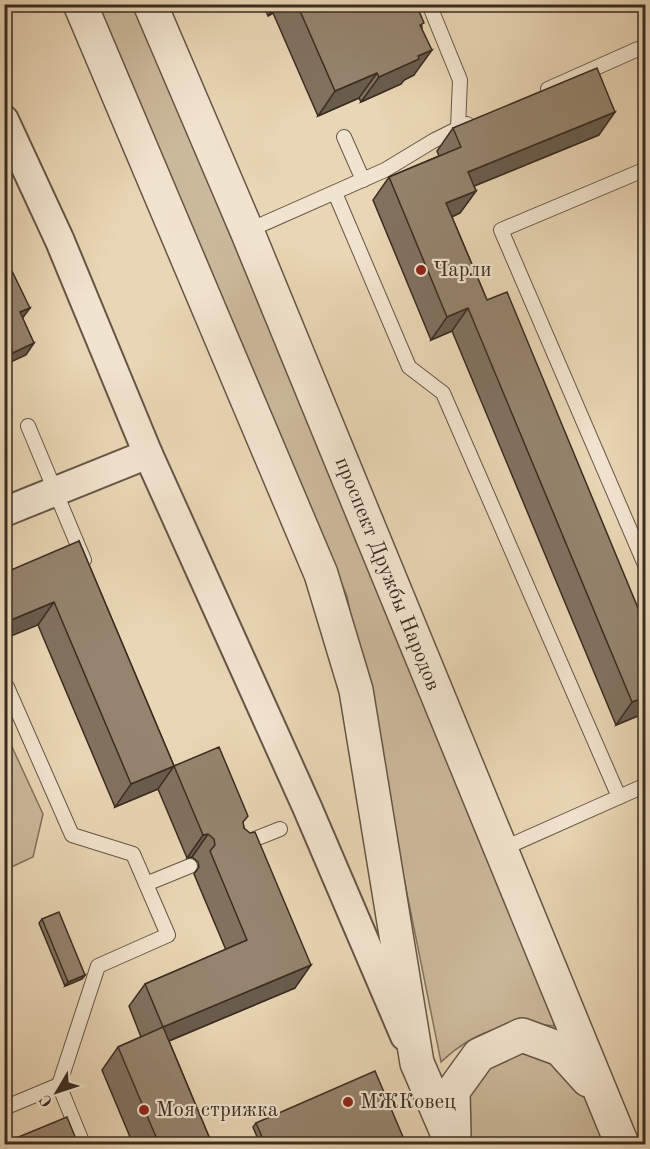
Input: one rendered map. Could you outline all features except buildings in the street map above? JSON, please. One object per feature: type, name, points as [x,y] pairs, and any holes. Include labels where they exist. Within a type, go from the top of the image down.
[{"type":"street","points":[[80,4],[321,574],[356,690],[417,1063]]},
{"type":"street","name":"проспект Дружбы Народов","points":[[158,7],[247,231],[622,1144]]},
{"type":"street","points":[[4,120],[60,241],[148,454],[307,807],[453,1144]]},
{"type":"street","points":[[4,512],[148,454]]},
{"type":"street","points":[[453,1144],[453,1091],[478,1055],[522,1035],[560,1049],[599,1092]]},
{"type":"lane","points":[[429,4],[460,80],[458,128]]},
{"type":"lane","points":[[534,95],[638,50],[645,50]]},
{"type":"lane","points":[[247,231],[394,166],[433,141],[480,119]]},
{"type":"lane","points":[[344,137],[363,180]]},
{"type":"lane","points":[[645,169],[501,230],[645,567]]},
{"type":"lane","points":[[335,193],[409,367],[443,393],[619,796]]},
{"type":"lane","points":[[28,426],[91,577]]},
{"type":"lane","points":[[4,688],[8,687],[72,835],[133,854],[168,935],[98,966],[58,1085],[83,1144]]},
{"type":"lane","points":[[500,850],[645,785]]},
{"type":"lane","points":[[236,847],[280,829]]},
{"type":"lane","points":[[146,884],[190,866]]},
{"type":"lane","points":[[4,1108],[58,1085]]},
{"type":"shaded area","points":[[95,5],[133,5],[549,990],[554,1026],[522,1024],[493,1030],[466,1042],[441,1062],[347,596]]},
{"type":"shaded area","points":[[12,747],[43,814],[33,857],[5,870],[5,750]]},
{"type":"shaded area","points":[[518,1052],[543,1054],[577,1079],[604,1144],[474,1144],[469,1131],[463,1098],[483,1069]]},
{"type":"place","name":"Чарли","points":[[421,270]]},
{"type":"place","name":"МЖКовец","points":[[348,1102]]},
{"type":"place","name":"Моя стрижка","points":[[144,1110]]}]
